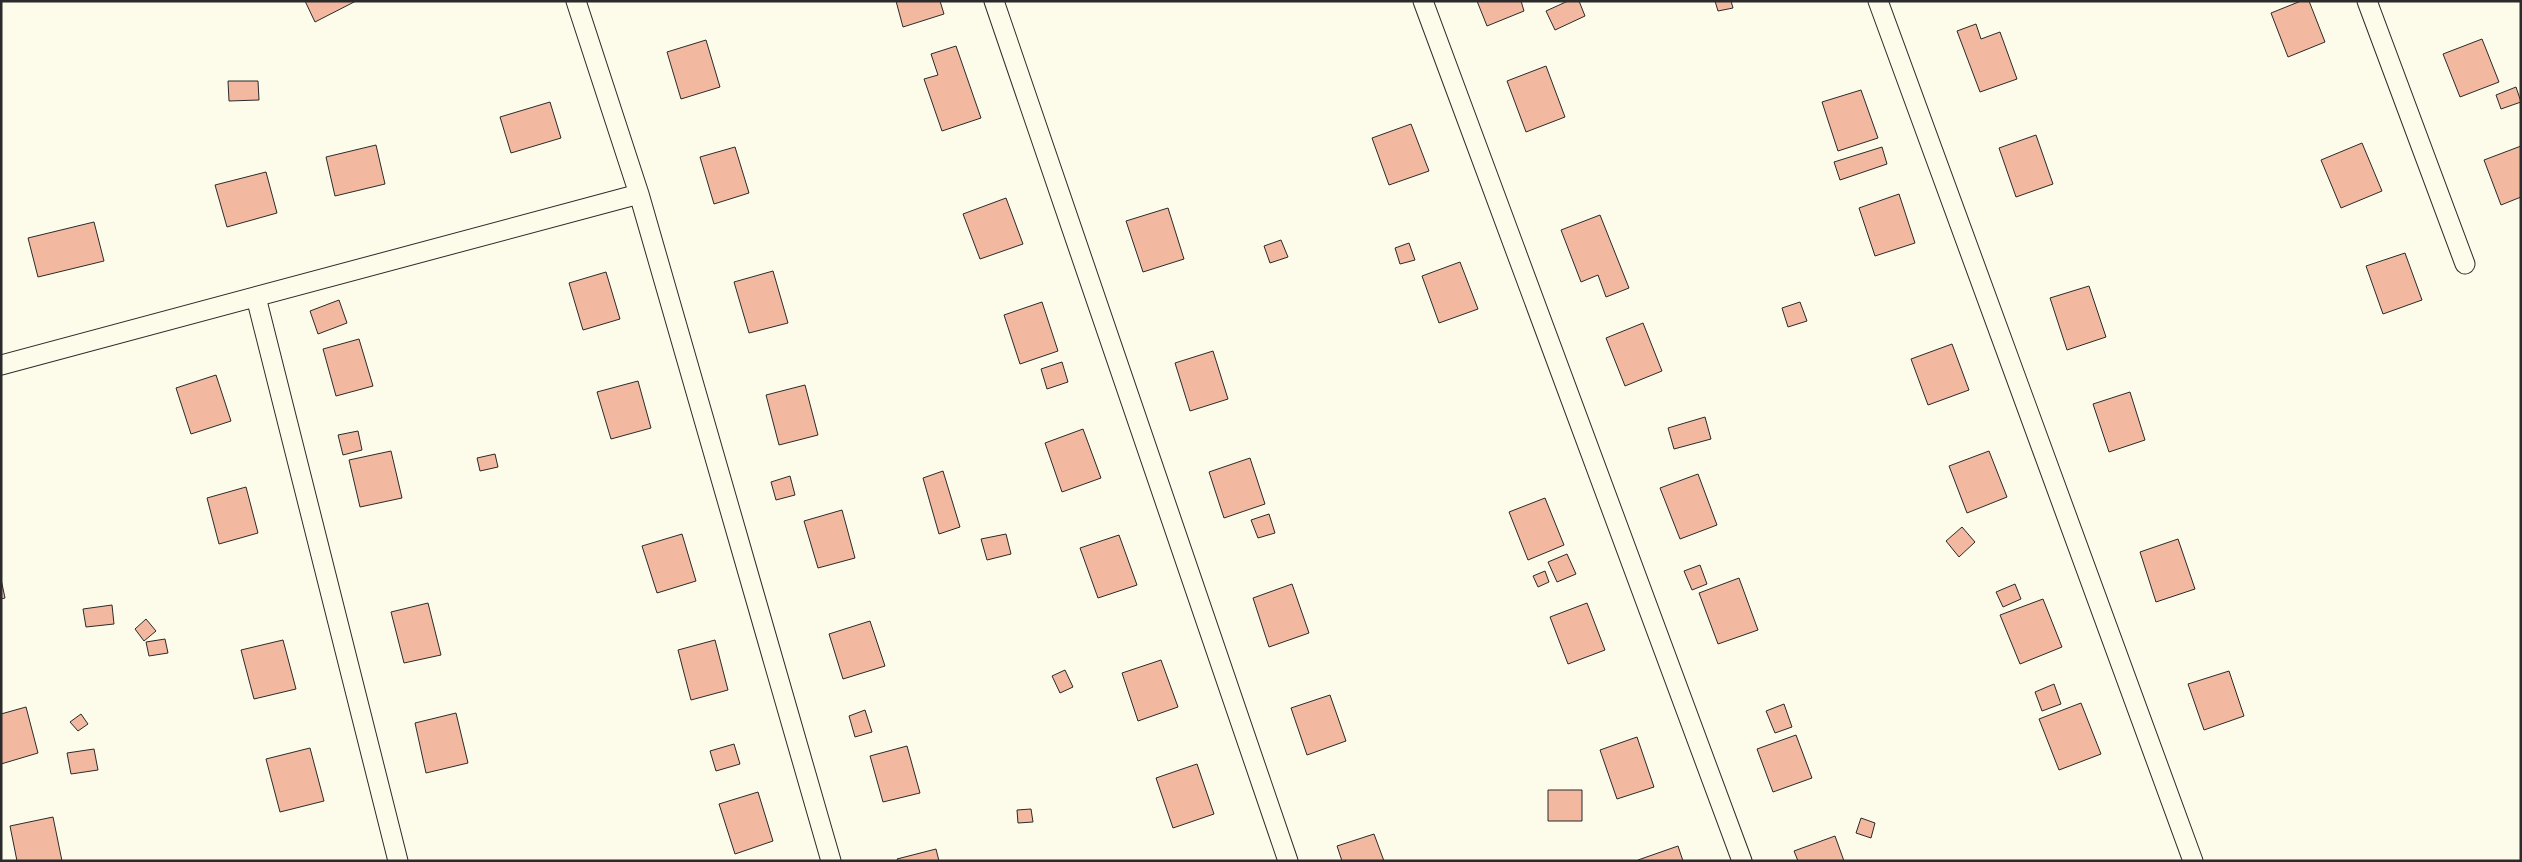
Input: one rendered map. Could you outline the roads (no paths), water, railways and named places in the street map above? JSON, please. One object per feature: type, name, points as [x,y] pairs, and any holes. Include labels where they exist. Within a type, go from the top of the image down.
[{"type":"lane","points":[[576,1],[639,194],[831,861]]},
{"type":"lane","points":[[994,1],[1288,861]]},
{"type":"lane","points":[[1423,1],[1742,861]]},
{"type":"lane","points":[[1878,1],[2193,861]]},
{"type":"lane","points":[[2367,1],[2465,264]]},
{"type":"lane","points":[[1,365],[639,194]]},
{"type":"lane","points":[[256,297],[398,861]]}]
